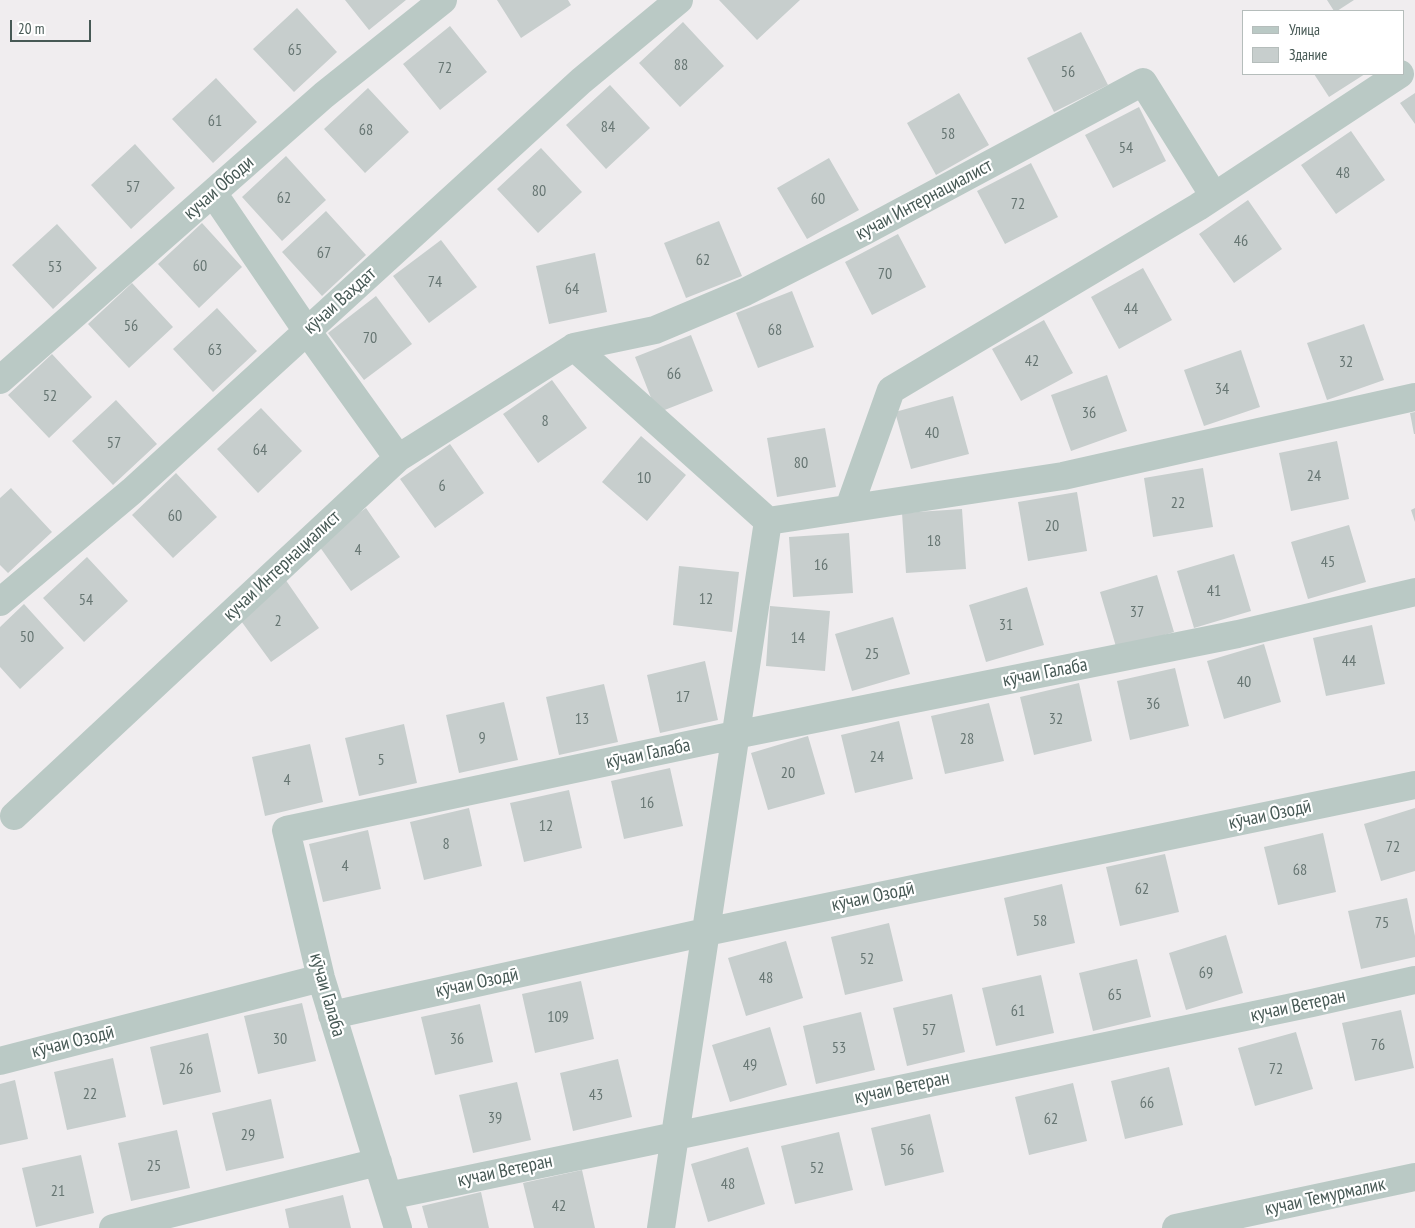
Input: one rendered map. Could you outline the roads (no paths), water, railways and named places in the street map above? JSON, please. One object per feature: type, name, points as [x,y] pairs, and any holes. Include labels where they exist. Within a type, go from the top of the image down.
[{"type":"street","name":"кучаи Ободи","points":[[0,380],[324,95],[443,0]]},
{"type":"street","name":"кӯчаи Ваҳдат","points":[[0,602],[132,491],[581,81],[679,0]]},
{"type":"street","points":[[849,508],[890,390],[1214,196],[1398,75]]},
{"type":"street","name":"кучаи Интернациалист","points":[[14,816],[398,458],[574,347],[655,330],[745,292],[865,231],[1143,82],[1214,196]]},
{"type":"street","points":[[213,193],[307,331],[398,458]]},
{"type":"street","points":[[574,347],[768,521]]},
{"type":"street","points":[[768,521],[1063,476],[1415,397]]},
{"type":"street","points":[[661,1228],[768,521]]},
{"type":"street","name":"кӯчаи Галаба","points":[[398,1228],[321,978],[286,830],[736,735],[1238,634],[1415,592]]},
{"type":"street","name":"кӯчаи Озодӣ","points":[[332,1014],[706,932],[1415,785]]},
{"type":"street","name":"кӯчаи Озодӣ","points":[[0,1061],[321,978]]},
{"type":"street","name":"кучаи Ветеран","points":[[388,1196],[1415,980]]},
{"type":"street","points":[[113,1228],[378,1162]]},
{"type":"street","name":"кучаи Темурмалик","points":[[1176,1228],[1415,1177]]}]
